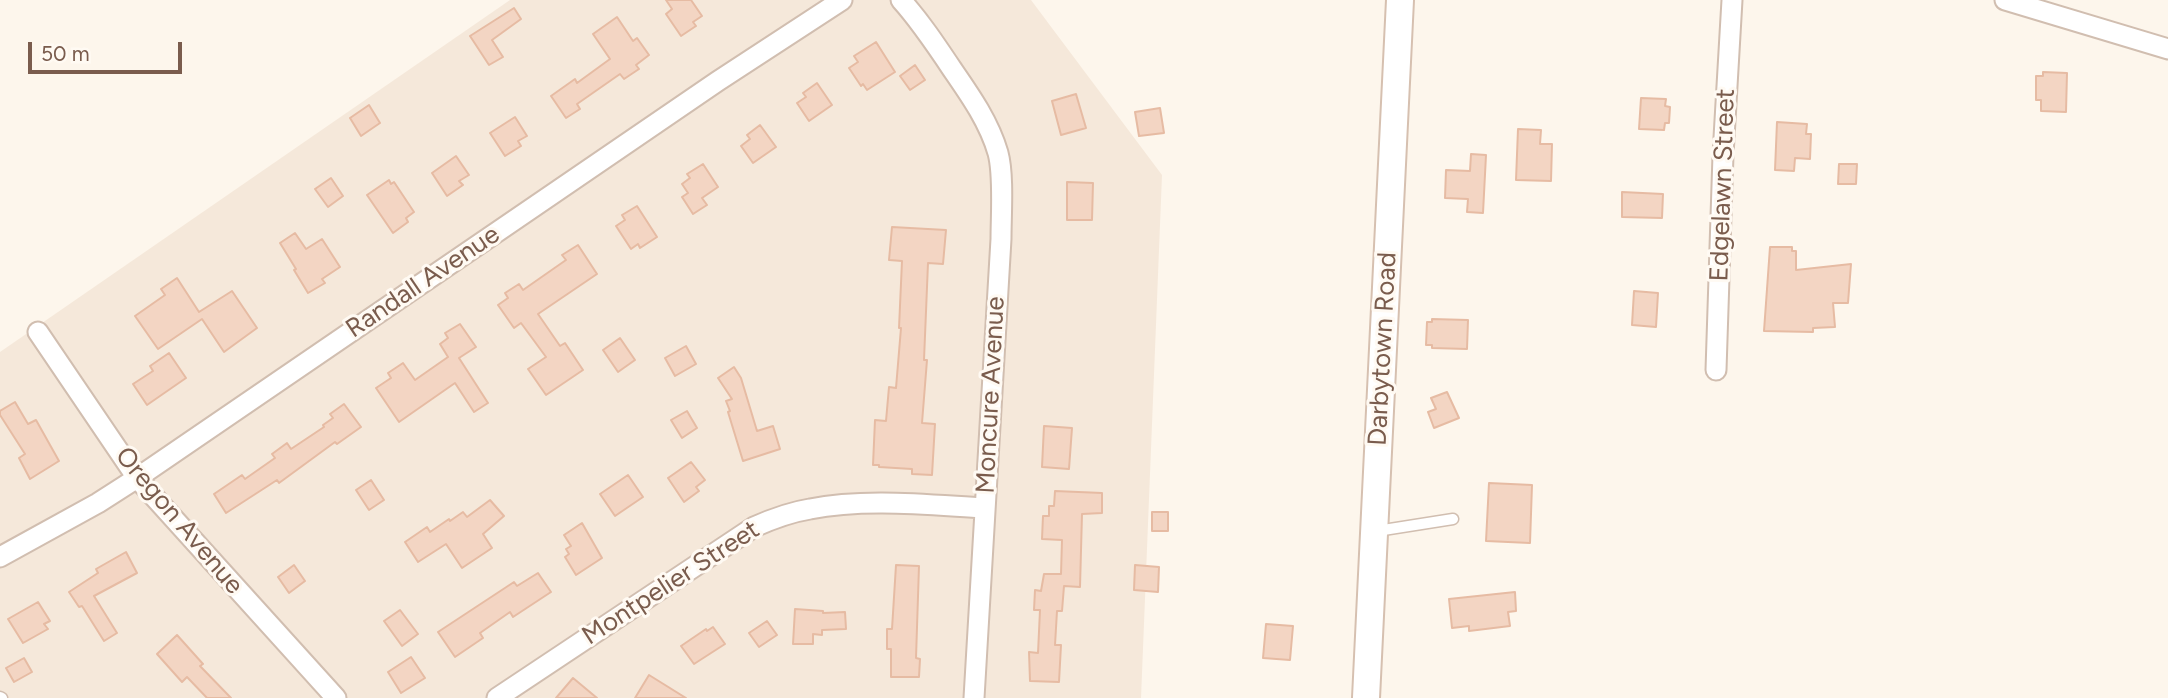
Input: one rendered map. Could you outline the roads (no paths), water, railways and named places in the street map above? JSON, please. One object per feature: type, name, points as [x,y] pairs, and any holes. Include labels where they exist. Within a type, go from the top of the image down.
[{"type":"main road","name":"Darbytown Road","points":[[1366,698],[1400,0]]},
{"type":"street","name":"Randall Avenue","points":[[0,557],[98,503],[137,478],[718,80],[842,0]]},
{"type":"street","name":"Moncure Avenue","points":[[901,0],[923,26],[972,98],[985,120],[998,153],[1000,166],[1001,239],[974,698]]},
{"type":"street","name":"Edgelawn Street","points":[[1716,370],[1731,0]]},
{"type":"street","points":[[2005,0],[2057,8],[2168,49]]},
{"type":"street","name":"Oregon Avenue","points":[[38,332],[137,478],[336,698]]},
{"type":"street","name":"Montpelier Street","points":[[497,698],[754,527],[783,515],[813,508],[863,504],[984,508]]},
{"type":"lane","points":[[1373,532],[1453,519]]}]
